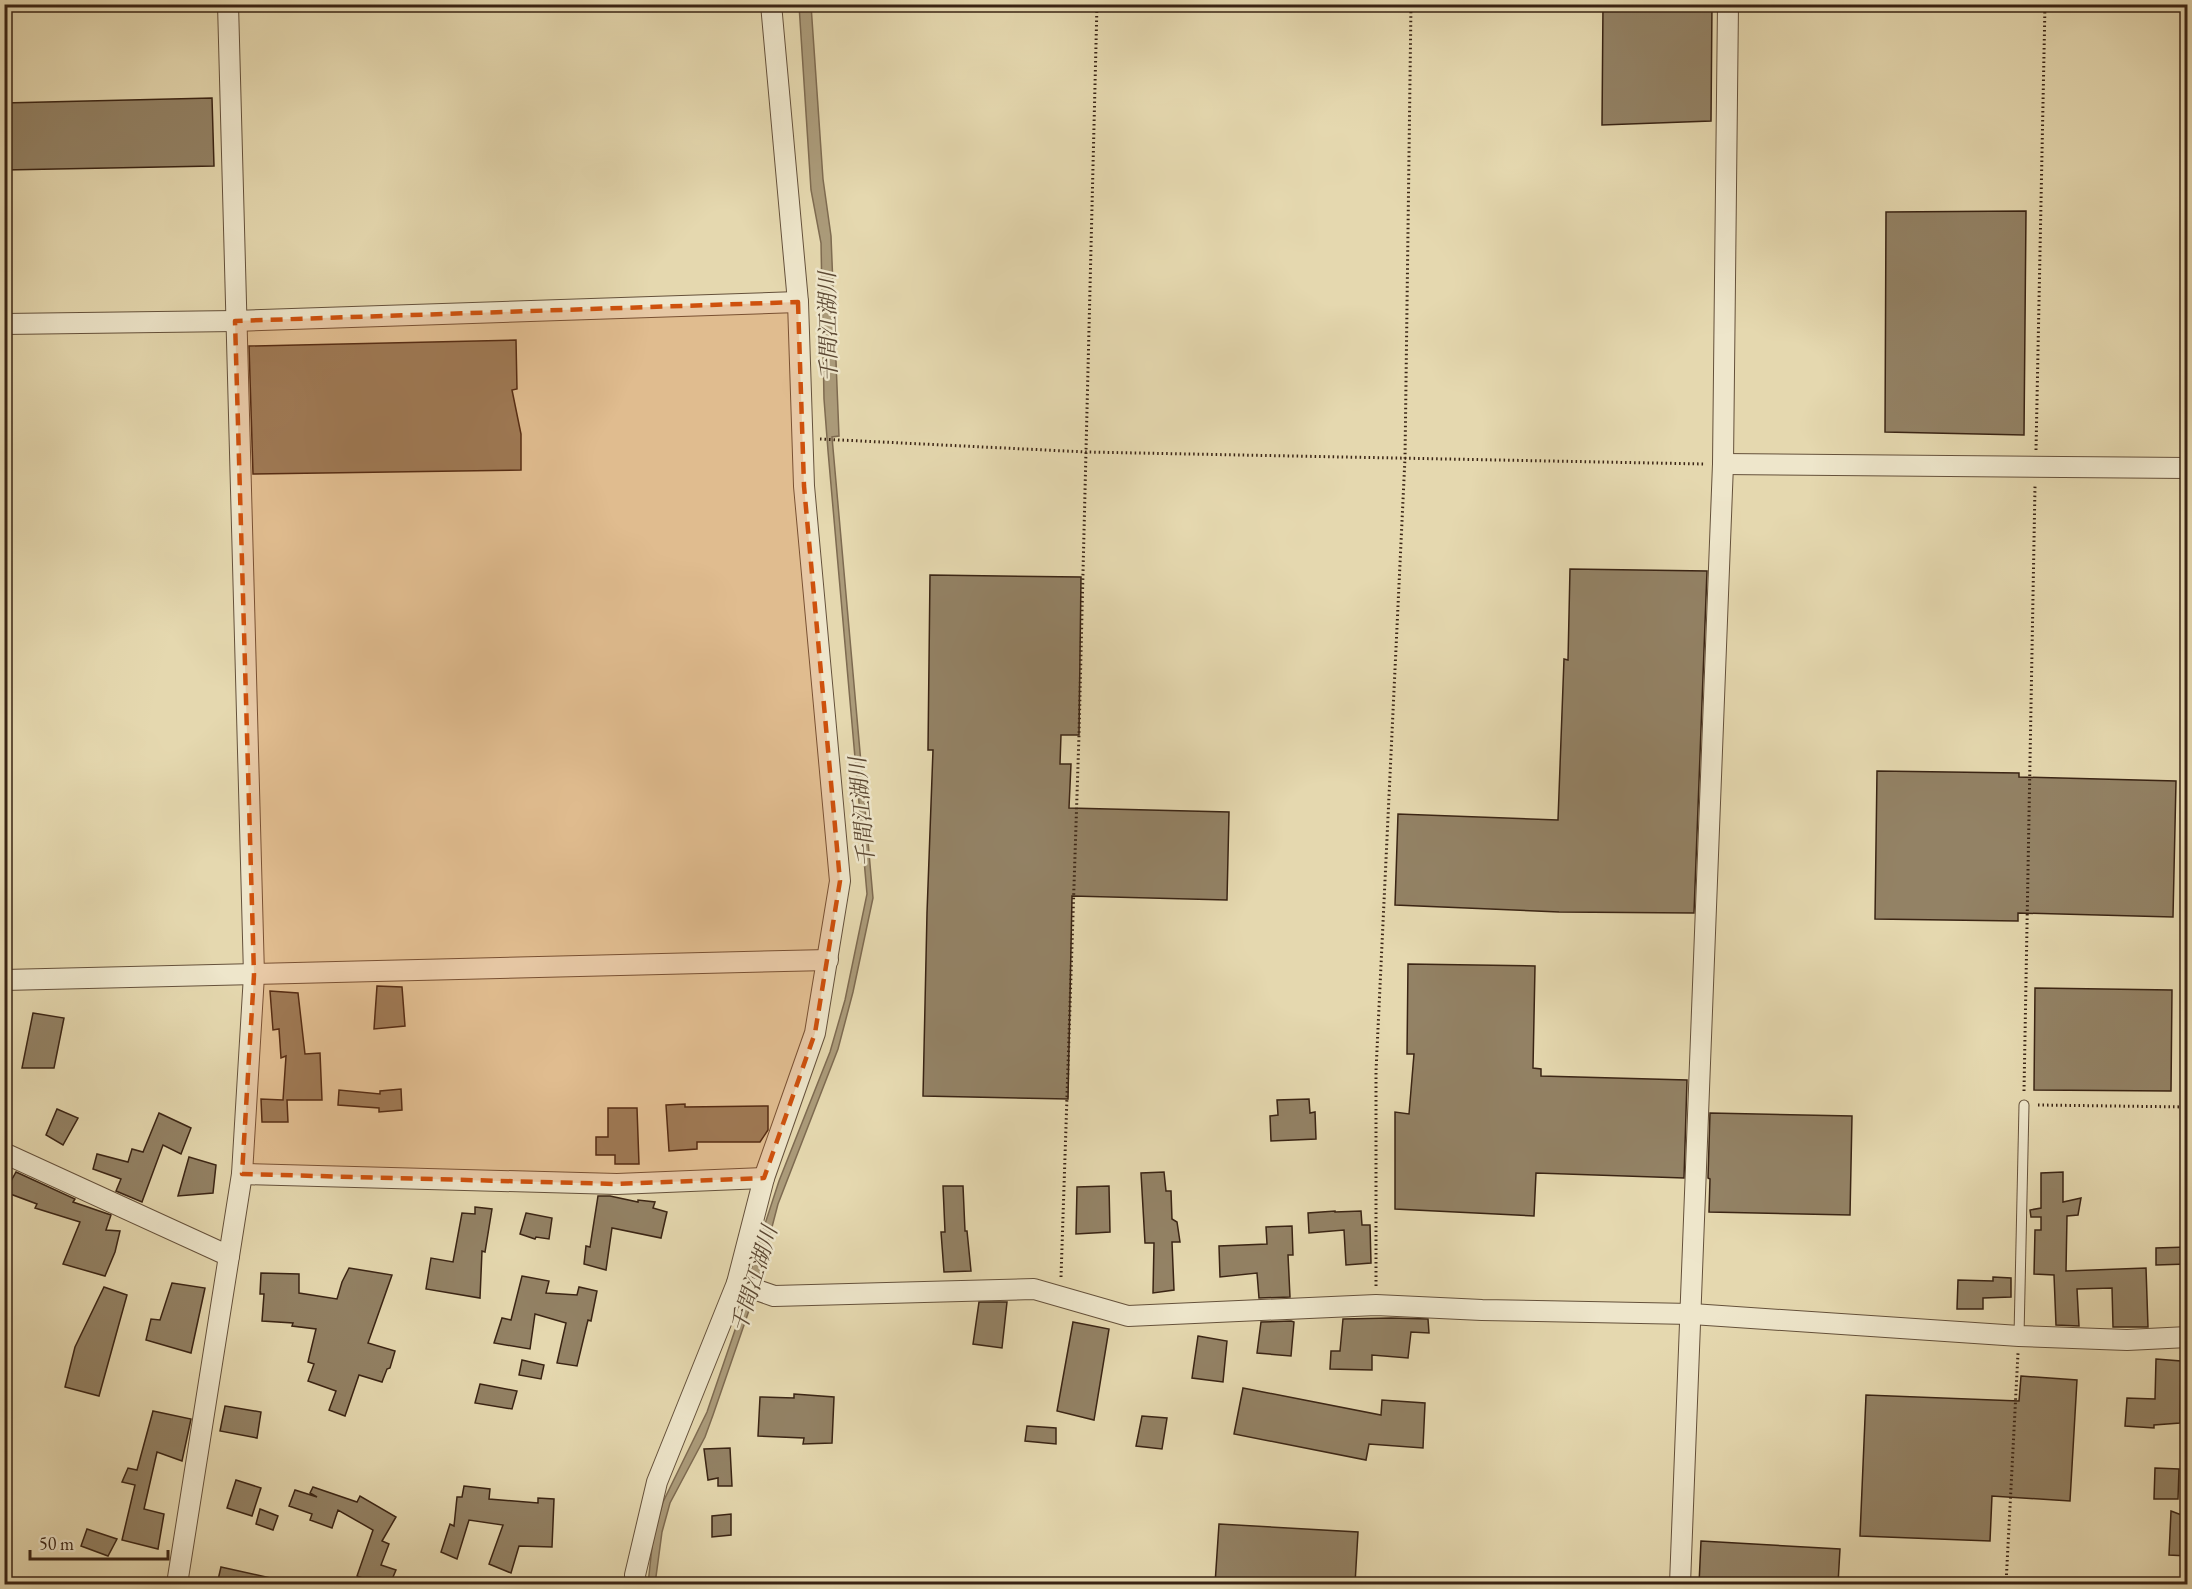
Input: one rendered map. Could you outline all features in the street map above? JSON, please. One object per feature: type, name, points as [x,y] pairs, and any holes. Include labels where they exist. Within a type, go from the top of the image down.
[{"type":"street","points":[[177,1584],[242,1174],[254,975],[228,4]]},
{"type":"street","points":[[636,1584],[635,1575],[657,1482],[737,1283],[764,1178],[815,1033],[840,881],[804,486],[798,302],[771,4]]},
{"type":"street","points":[[1680,1584],[1723,464],[1728,4]]},
{"type":"street","points":[[4,324],[235,321],[798,302]]},
{"type":"street","points":[[1723,464],[2187,468]]},
{"type":"street","points":[[4,980],[828,960]]},
{"type":"street","points":[[4,1153],[229,1256]]},
{"type":"street","points":[[242,1174],[617,1184],[764,1178]]},
{"type":"street","points":[[737,1283],[774,1296],[1034,1289],[1128,1316],[1376,1305],[1482,1310],[1692,1314],[2019,1336],[2127,1340],[2187,1337]]},
{"type":"lane","points":[[2019,1336],[2024,1105]]},
{"type":"path","points":[[1060,1296],[1068,1099],[1097,4]]},
{"type":"path","points":[[1376,1305],[1376,1071],[1405,458],[1411,4]]},
{"type":"path","points":[[2045,4],[2024,1105],[2187,1107]]},
{"type":"path","points":[[802,438],[1086,452],[1723,464]]},
{"type":"path","points":[[2006,1584],[2019,1336]]},
{"type":"highlighted area","points":[[798,302],[804,486],[840,881],[815,1033],[764,1178],[617,1184],[242,1174],[254,975],[235,321]]},
{"type":"water","name":"千間江湖川","points":[[799,5],[811,5],[823,179],[831,236],[839,436],[832,437],[873,898],[838,1049],[778,1204],[754,1296],[705,1437],[670,1503],[662,1532],[655,1584],[648,1584],[653,1538],[663,1502],[707,1412],[748,1292],[750,1270],[779,1181],[830,1052],[845,1000],[867,894],[824,399],[821,243],[811,190]]},
{"type":"building","points":[[1603,4],[1712,4],[1711,121],[1602,125]]},
{"type":"building","points":[[212,98],[214,166],[4,170],[4,103]]},
{"type":"building","points":[[2026,211],[2024,435],[1885,432],[1886,212]]},
{"type":"building","points":[[516,340],[517,389],[512,390],[521,434],[521,470],[253,474],[249,346]]},
{"type":"building","points":[[1570,569],[1707,571],[1694,913],[1559,912],[1395,905],[1398,814],[1558,820],[1564,659],[1568,660]]},
{"type":"building","points":[[930,575],[1081,577],[1079,735],[1061,735],[1060,764],[1071,764],[1069,808],[1229,812],[1227,900],[1072,896],[1068,1099],[923,1096],[933,750],[928,750]]},
{"type":"building","points":[[1877,771],[2019,773],[2019,777],[2176,781],[2173,917],[2018,913],[2018,921],[1875,919]]},
{"type":"building","points":[[1408,964],[1535,966],[1533,1068],[1541,1069],[1541,1076],[1687,1080],[1684,1178],[1536,1173],[1534,1216],[1395,1209],[1395,1112],[1409,1114],[1414,1054],[1407,1054]]},
{"type":"building","points":[[377,986],[402,987],[405,1026],[374,1029]]},
{"type":"building","points":[[2035,988],[2172,990],[2171,1091],[2034,1090]]},
{"type":"building","points":[[270,991],[298,993],[305,1054],[320,1053],[322,1100],[287,1100],[288,1122],[262,1122],[261,1099],[283,1100],[286,1056],[281,1058],[279,1029],[273,1030]]},
{"type":"building","points":[[33,1013],[64,1018],[54,1068],[22,1068]]},
{"type":"building","points":[[401,1089],[402,1110],[379,1112],[379,1108],[338,1105],[339,1090],[380,1094],[380,1091]]},
{"type":"building","points":[[1309,1099],[1310,1113],[1315,1112],[1316,1139],[1271,1141],[1270,1116],[1278,1115],[1277,1100]]},
{"type":"building","points":[[685,1104],[685,1107],[768,1106],[768,1130],[760,1142],[697,1142],[697,1149],[669,1151],[666,1105]]},
{"type":"building","points":[[608,1108],[637,1108],[639,1164],[615,1164],[615,1155],[596,1155],[596,1137],[608,1137]]},
{"type":"building","points":[[57,1109],[78,1118],[63,1145],[46,1135]]},
{"type":"building","points":[[159,1113],[191,1128],[181,1154],[163,1145],[142,1202],[116,1191],[121,1179],[93,1169],[97,1154],[128,1162],[132,1149],[143,1152]]},
{"type":"building","points":[[1710,1113],[1852,1116],[1850,1215],[1709,1212]]},
{"type":"building","points":[[189,1157],[216,1165],[213,1193],[178,1196]]},
{"type":"building","points":[[16,1172],[75,1199],[73,1202],[111,1215],[106,1230],[120,1231],[115,1252],[105,1276],[63,1264],[80,1222],[35,1208],[37,1204],[5,1192]]},
{"type":"building","points":[[1164,1172],[1166,1191],[1171,1191],[1172,1219],[1177,1222],[1180,1242],[1172,1242],[1174,1290],[1153,1293],[1154,1243],[1145,1243],[1141,1173]]},
{"type":"building","points":[[2063,1172],[2063,1202],[2081,1198],[2078,1215],[2067,1216],[2066,1271],[2146,1268],[2148,1327],[2113,1327],[2112,1288],[2077,1289],[2079,1326],[2056,1325],[2054,1275],[2034,1274],[2035,1230],[2041,1230],[2041,1217],[2031,1217],[2030,1210],[2041,1208],[2041,1173]]},
{"type":"building","points":[[943,1186],[963,1186],[965,1231],[967,1231],[971,1271],[944,1272],[941,1232],[945,1232]]},
{"type":"building","points":[[1109,1186],[1110,1232],[1076,1234],[1077,1187]]},
{"type":"building","points":[[598,1196],[655,1202],[653,1208],[667,1212],[661,1238],[612,1228],[606,1270],[584,1264],[586,1246],[590,1247]]},
{"type":"building","points":[[475,1207],[492,1209],[485,1252],[482,1251],[480,1298],[426,1289],[431,1258],[453,1262],[462,1213],[475,1214]]},
{"type":"building","points":[[1361,1211],[1362,1225],[1370,1225],[1371,1263],[1346,1265],[1344,1230],[1309,1233],[1308,1213]]},
{"type":"building","points":[[526,1213],[552,1218],[549,1239],[536,1237],[535,1239],[520,1234]]},
{"type":"building","points":[[1292,1226],[1293,1255],[1288,1255],[1290,1297],[1259,1298],[1257,1273],[1220,1277],[1219,1246],[1267,1244],[1266,1227]]},
{"type":"building","points":[[2187,1247],[2187,1264],[2156,1265],[2156,1248]]},
{"type":"building","points":[[349,1268],[392,1275],[368,1343],[395,1351],[390,1368],[387,1369],[382,1382],[359,1375],[345,1416],[329,1410],[336,1391],[308,1381],[314,1364],[308,1362],[316,1329],[292,1326],[293,1323],[262,1321],[264,1294],[260,1294],[261,1273],[299,1274],[299,1293],[337,1299]]},
{"type":"building","points":[[522,1276],[549,1281],[546,1293],[577,1295],[579,1287],[597,1291],[591,1321],[588,1320],[577,1366],[557,1363],[566,1323],[535,1314],[530,1349],[494,1343],[502,1318],[511,1320]]},
{"type":"building","points":[[1993,1277],[2011,1278],[2011,1297],[1983,1298],[1983,1309],[1957,1309],[1958,1280],[1993,1281]]},
{"type":"building","points":[[172,1283],[205,1288],[191,1353],[146,1340],[151,1319],[160,1320]]},
{"type":"building","points":[[104,1287],[127,1295],[99,1396],[65,1387],[75,1347]]},
{"type":"building","points":[[979,1302],[1007,1302],[1002,1348],[973,1344]]},
{"type":"building","points":[[1343,1319],[1428,1319],[1429,1333],[1411,1332],[1408,1358],[1372,1355],[1372,1370],[1330,1369],[1331,1351],[1340,1351]]},
{"type":"building","points":[[1073,1322],[1109,1329],[1094,1420],[1057,1411]]},
{"type":"building","points":[[1261,1322],[1294,1322],[1291,1356],[1257,1353]]},
{"type":"building","points":[[1198,1336],[1227,1341],[1223,1382],[1192,1378]]},
{"type":"building","points":[[2156,1359],[2181,1361],[2180,1423],[2154,1425],[2154,1428],[2125,1426],[2127,1398],[2155,1399]]},
{"type":"building","points":[[522,1360],[544,1365],[541,1379],[519,1375]]},
{"type":"building","points":[[2021,1376],[2077,1380],[2070,1501],[1992,1496],[1990,1541],[1860,1536],[1866,1395],[2019,1401]]},
{"type":"building","points":[[480,1384],[517,1391],[512,1409],[475,1403]]},
{"type":"building","points":[[1243,1388],[1381,1415],[1382,1400],[1425,1403],[1423,1448],[1369,1444],[1366,1460],[1234,1434]]},
{"type":"building","points":[[794,1394],[834,1397],[832,1443],[803,1444],[804,1438],[758,1436],[760,1397],[794,1398]]},
{"type":"building","points":[[225,1406],[261,1412],[257,1438],[220,1431]]},
{"type":"building","points":[[153,1411],[191,1419],[182,1461],[157,1452],[144,1509],[164,1514],[158,1549],[122,1540],[135,1485],[122,1482],[128,1468],[137,1470]]},
{"type":"building","points":[[1142,1416],[1167,1418],[1162,1449],[1136,1446]]},
{"type":"building","points":[[1027,1426],[1056,1428],[1056,1444],[1025,1441]]},
{"type":"building","points":[[730,1448],[732,1486],[718,1486],[718,1478],[708,1480],[704,1449]]},
{"type":"building","points":[[2155,1468],[2179,1469],[2178,1499],[2154,1499]]},
{"type":"building","points":[[236,1480],[261,1488],[252,1516],[227,1508]]},
{"type":"building","points":[[464,1486],[490,1489],[489,1499],[538,1503],[538,1498],[554,1499],[552,1547],[519,1546],[511,1573],[489,1564],[503,1525],[469,1520],[457,1559],[441,1552],[450,1524],[454,1526],[457,1497],[462,1497]]},
{"type":"building","points":[[313,1487],[357,1502],[360,1496],[396,1517],[382,1541],[389,1544],[381,1565],[396,1570],[390,1584],[379,1584],[357,1576],[373,1530],[338,1510],[332,1528],[310,1520],[312,1514],[289,1506],[295,1490],[317,1497],[310,1493]]},
{"type":"building","points":[[260,1509],[278,1516],[273,1530],[256,1524]]},
{"type":"building","points":[[2171,1511],[2187,1517],[2187,1556],[2169,1555]]},
{"type":"building","points":[[731,1514],[731,1535],[712,1537],[712,1516]]},
{"type":"building","points":[[1219,1524],[1358,1532],[1355,1584],[1215,1584]]},
{"type":"building","points":[[87,1529],[117,1539],[108,1556],[81,1546]]},
{"type":"building","points":[[1701,1541],[1840,1549],[1838,1584],[1699,1584]]},
{"type":"building","points":[[221,1567],[271,1578],[271,1584],[217,1584]]}]
